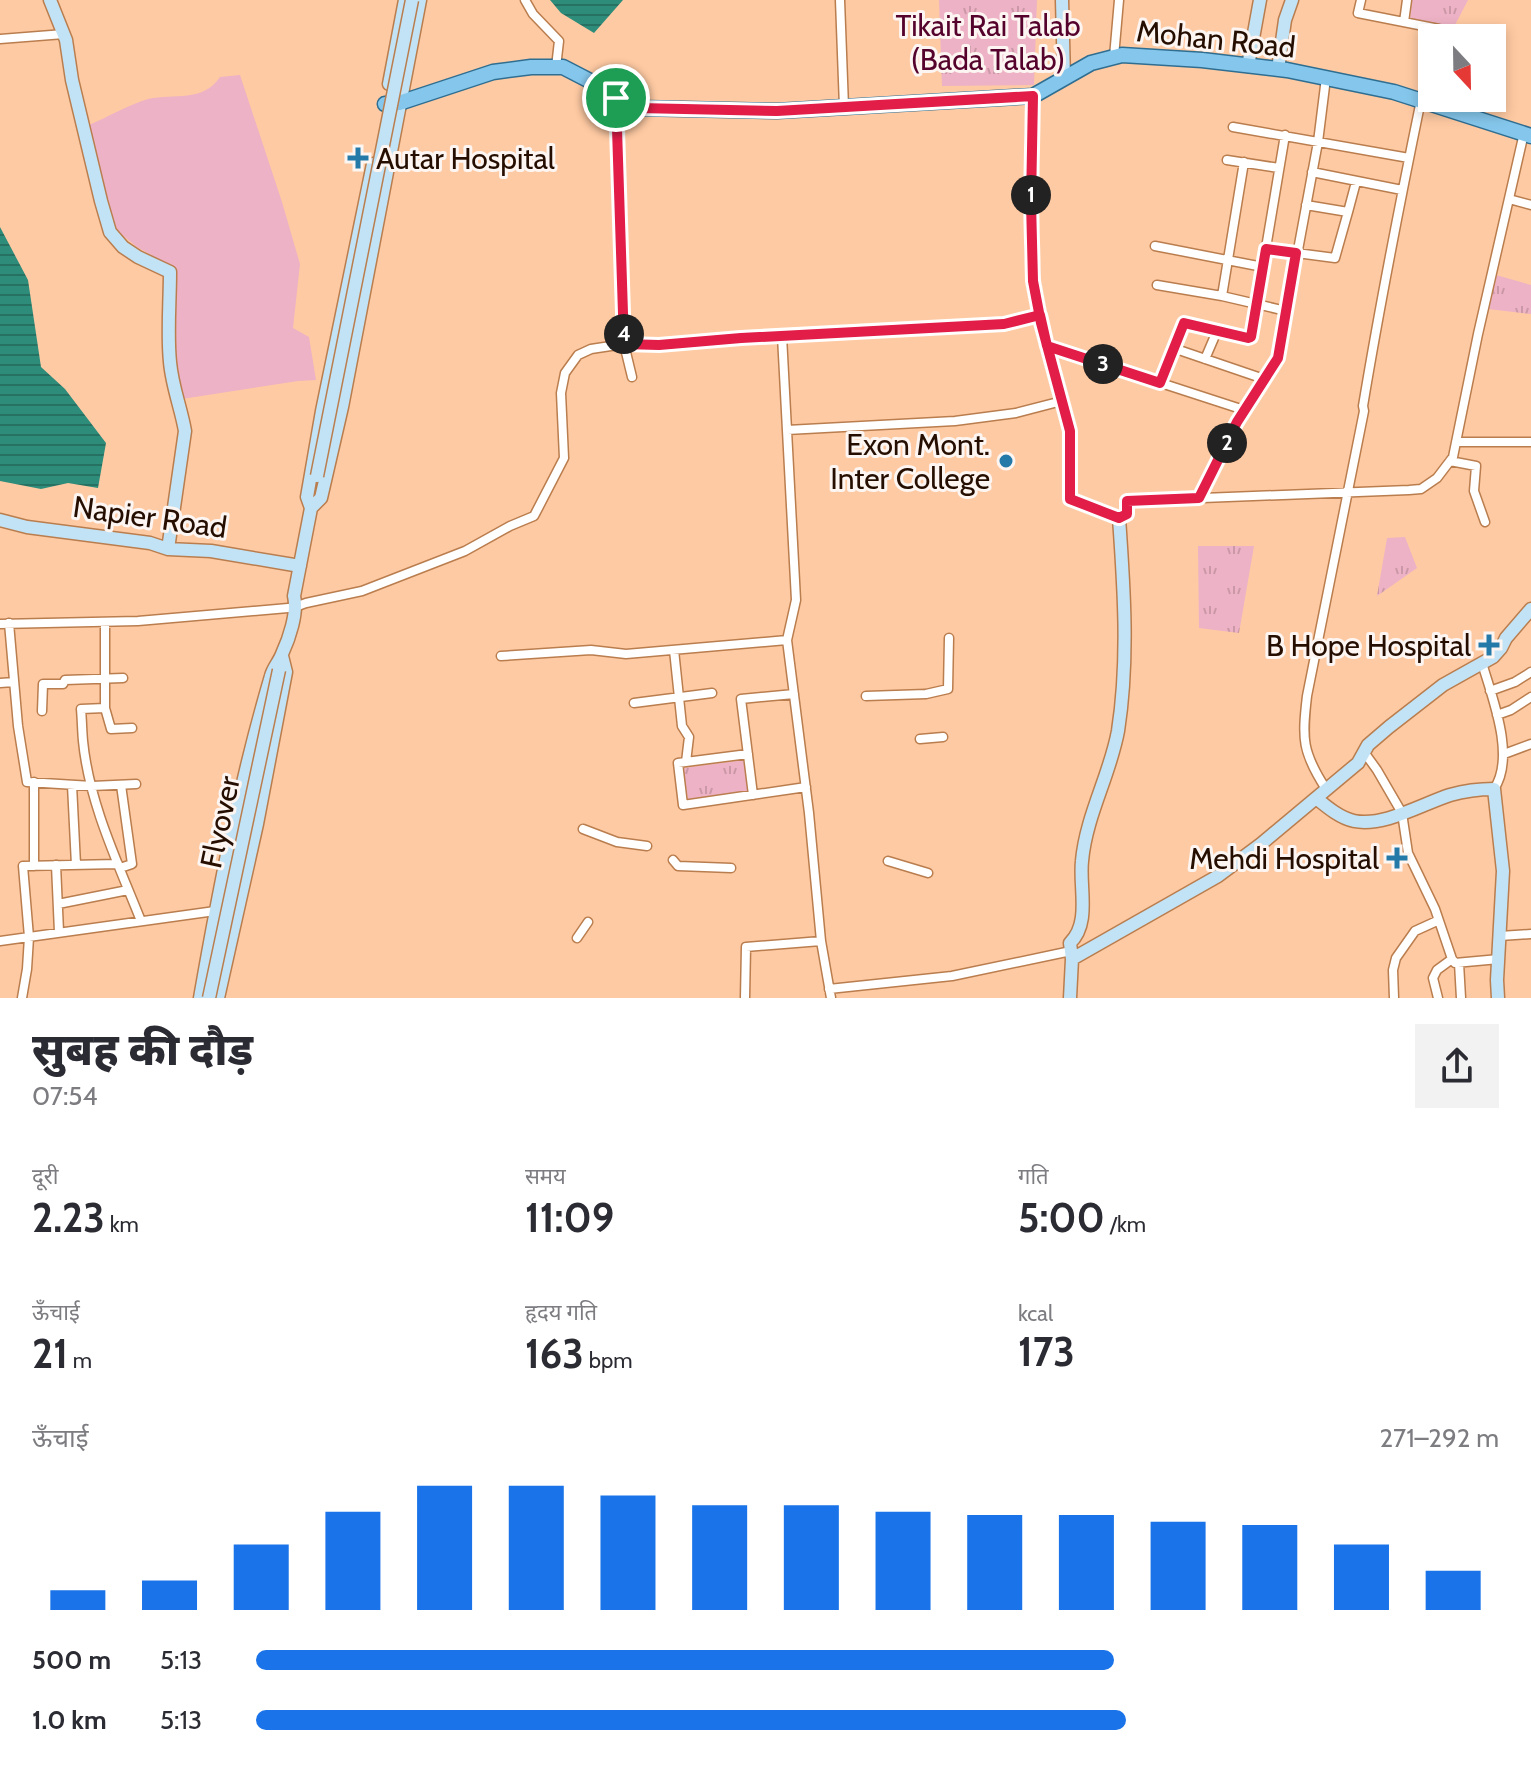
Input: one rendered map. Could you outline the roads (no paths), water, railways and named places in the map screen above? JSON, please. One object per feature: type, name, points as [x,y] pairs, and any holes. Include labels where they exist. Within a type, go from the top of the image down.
[{"type":"main road","points":[[50,0],[64,34],[72,80],[110,232],[123,247],[170,272],[170,360],[185,431],[168,549]]},
{"type":"main road","points":[[311,508],[321,498],[342,407],[392,103],[405,0]]},
{"type":"main road","points":[[218,998],[257,824],[286,672],[281,645],[292,604],[297,565],[412,0]]},
{"type":"main road","points":[[311,508],[307,497],[322,411],[392,103],[420,0]]},
{"type":"main road","points":[[1062,0],[1064,78]]},
{"type":"main road","points":[[1248,66],[1260,0]]},
{"type":"main road","points":[[1278,69],[1285,20],[1292,0]]},
{"type":"main road","name":"Mohan Road","points":[[392,103],[493,72],[531,67],[563,67],[638,108],[777,111],[1033,96],[1091,63],[1122,55],[1278,69],[1418,99]]},
{"type":"main road","points":[[1033,96],[1033,281],[1070,431],[1070,499],[1119,518],[1125,592],[1118,734],[1082,861],[1083,908],[1078,935],[1070,943],[1070,998]]},
{"type":"main road","name":"Mohan Road","points":[[1459,112],[1528,134]]},
{"type":"main road","name":"Napier Road","points":[[0,523],[297,565]]},
{"type":"main road","points":[[1072,955],[1218,876],[1261,844],[1358,763],[1368,745],[1389,727],[1443,685],[1493,657],[1531,609]]},
{"type":"main road","points":[[200,998],[215,911],[253,742],[273,671],[282,653]]},
{"type":"main road","name":"Flyover","points":[[209,998],[282,653]]},
{"type":"main road","points":[[1321,794],[1334,812],[1352,821],[1371,822],[1453,794],[1494,789],[1503,871],[1498,998]]},
{"type":"street","points":[[525,0],[533,14],[559,41],[556,67]]},
{"type":"street","points":[[840,0],[844,107]]},
{"type":"street","points":[[1114,57],[1119,0]]},
{"type":"street","points":[[1361,0],[1358,13],[1418,25]]},
{"type":"street","points":[[1404,22],[1407,0]]},
{"type":"street","points":[[0,39],[64,34]]},
{"type":"street","points":[[1199,498],[1244,410],[1278,358],[1318,142],[1326,78]]},
{"type":"street","points":[[616,98],[624,344],[632,377]]},
{"type":"street","points":[[1321,794],[1303,729],[1307,696],[1364,411],[1384,278],[1419,112]]},
{"type":"street","points":[[1233,127],[1409,158]]},
{"type":"street","points":[[1119,518],[1127,514],[1127,501],[1421,489],[1437,478],[1453,457],[1509,199],[1528,134]]},
{"type":"street","points":[[1160,383],[1185,323],[1249,338],[1285,135]]},
{"type":"street","points":[[1227,160],[1279,168]]},
{"type":"street","points":[[1222,296],[1244,162]]},
{"type":"street","points":[[1312,172],[1402,190]]},
{"type":"street","points":[[1266,249],[1335,258],[1356,182]]},
{"type":"street","points":[[1509,199],[1531,205]]},
{"type":"street","points":[[1306,205],[1348,212]]},
{"type":"street","points":[[1155,246],[1263,267]]},
{"type":"street","points":[[1157,285],[1286,311]]},
{"type":"street","points":[[136,784],[92,786],[27,782],[11,646],[4,624],[138,621],[306,603],[362,591],[465,551],[534,516],[564,458],[561,393],[565,373],[578,355],[591,349],[624,344],[659,345],[1004,324],[1040,315]]},
{"type":"street","points":[[1205,359],[1217,331]]},
{"type":"street","points":[[782,336],[796,600],[787,640],[821,941],[830,994],[1072,955]]},
{"type":"street","points":[[1047,346],[1244,410]]},
{"type":"street","points":[[1173,348],[1264,379]]},
{"type":"street","points":[[787,430],[955,421],[1016,413],[1062,401]]},
{"type":"street","points":[[1456,442],[1531,442]]},
{"type":"street","points":[[1450,461],[1476,466],[1474,491],[1485,522]]},
{"type":"street","points":[[105,622],[105,708],[111,729],[132,728]]},
{"type":"street","points":[[866,696],[926,694],[948,689],[949,638]]},
{"type":"street","points":[[501,656],[591,650],[626,654],[787,640]]},
{"type":"street","points":[[0,647],[11,646]]},
{"type":"street","points":[[674,650],[682,726],[689,737],[686,762]]},
{"type":"street","points":[[1482,663],[1504,754],[1500,779],[1494,789]]},
{"type":"street","points":[[1490,691],[1531,672]]},
{"type":"street","points":[[42,711],[43,684],[123,678]]},
{"type":"street","points":[[0,683],[14,682]]},
{"type":"street","points":[[634,703],[712,693]]},
{"type":"street","points":[[753,795],[741,699],[794,694]]},
{"type":"street","points":[[1497,715],[1531,697]]},
{"type":"street","points":[[105,708],[81,709],[83,742],[92,786],[141,921]]},
{"type":"street","points":[[920,739],[943,737]]},
{"type":"street","points":[[1504,754],[1531,744]]},
{"type":"street","points":[[1364,752],[1402,813],[1408,853],[1456,961],[1461,998]]},
{"type":"street","points":[[748,754],[678,763],[683,805],[806,787]]},
{"type":"street","points":[[34,782],[34,866]]},
{"type":"street","points":[[72,785],[76,865]]},
{"type":"street","points":[[22,998],[29,937],[23,866],[132,864],[121,785]]},
{"type":"street","points":[[583,829],[617,842],[647,846]]},
{"type":"street","points":[[673,860],[678,866],[731,868]]},
{"type":"street","points":[[888,861],[928,873]]},
{"type":"street","points":[[56,865],[59,932]]},
{"type":"street","points":[[58,904],[128,890]]},
{"type":"street","points":[[0,941],[215,911],[236,917]]},
{"type":"street","points":[[1394,998],[1396,958],[1415,931],[1437,921]]},
{"type":"street","points":[[577,938],[588,922]]},
{"type":"street","points":[[1500,936],[1531,934]]},
{"type":"street","points":[[745,998],[746,947],[821,941]]},
{"type":"street","points":[[1438,998],[1433,978],[1437,970],[1456,961],[1499,959]]},
{"type":"water","points":[[550,0],[623,0],[594,33],[561,13]]},
{"type":"water","points":[[0,227],[28,280],[41,367],[65,389],[106,443],[98,488],[68,483],[41,489],[0,481]]},
{"type":"place","name":"Autar Hospital","points":[[358,158]]},
{"type":"place","name":"Exon Mont. Inter College","points":[[1006,461]]},
{"type":"place","name":"B Hope Hospital","points":[[1489,645]]},
{"type":"place","name":"Mehdi Hospital","points":[[1397,858]]},
{"type":"park label","name":"Tikait Rai Talab (Bada Talab)","points":[[988,42]]}]
